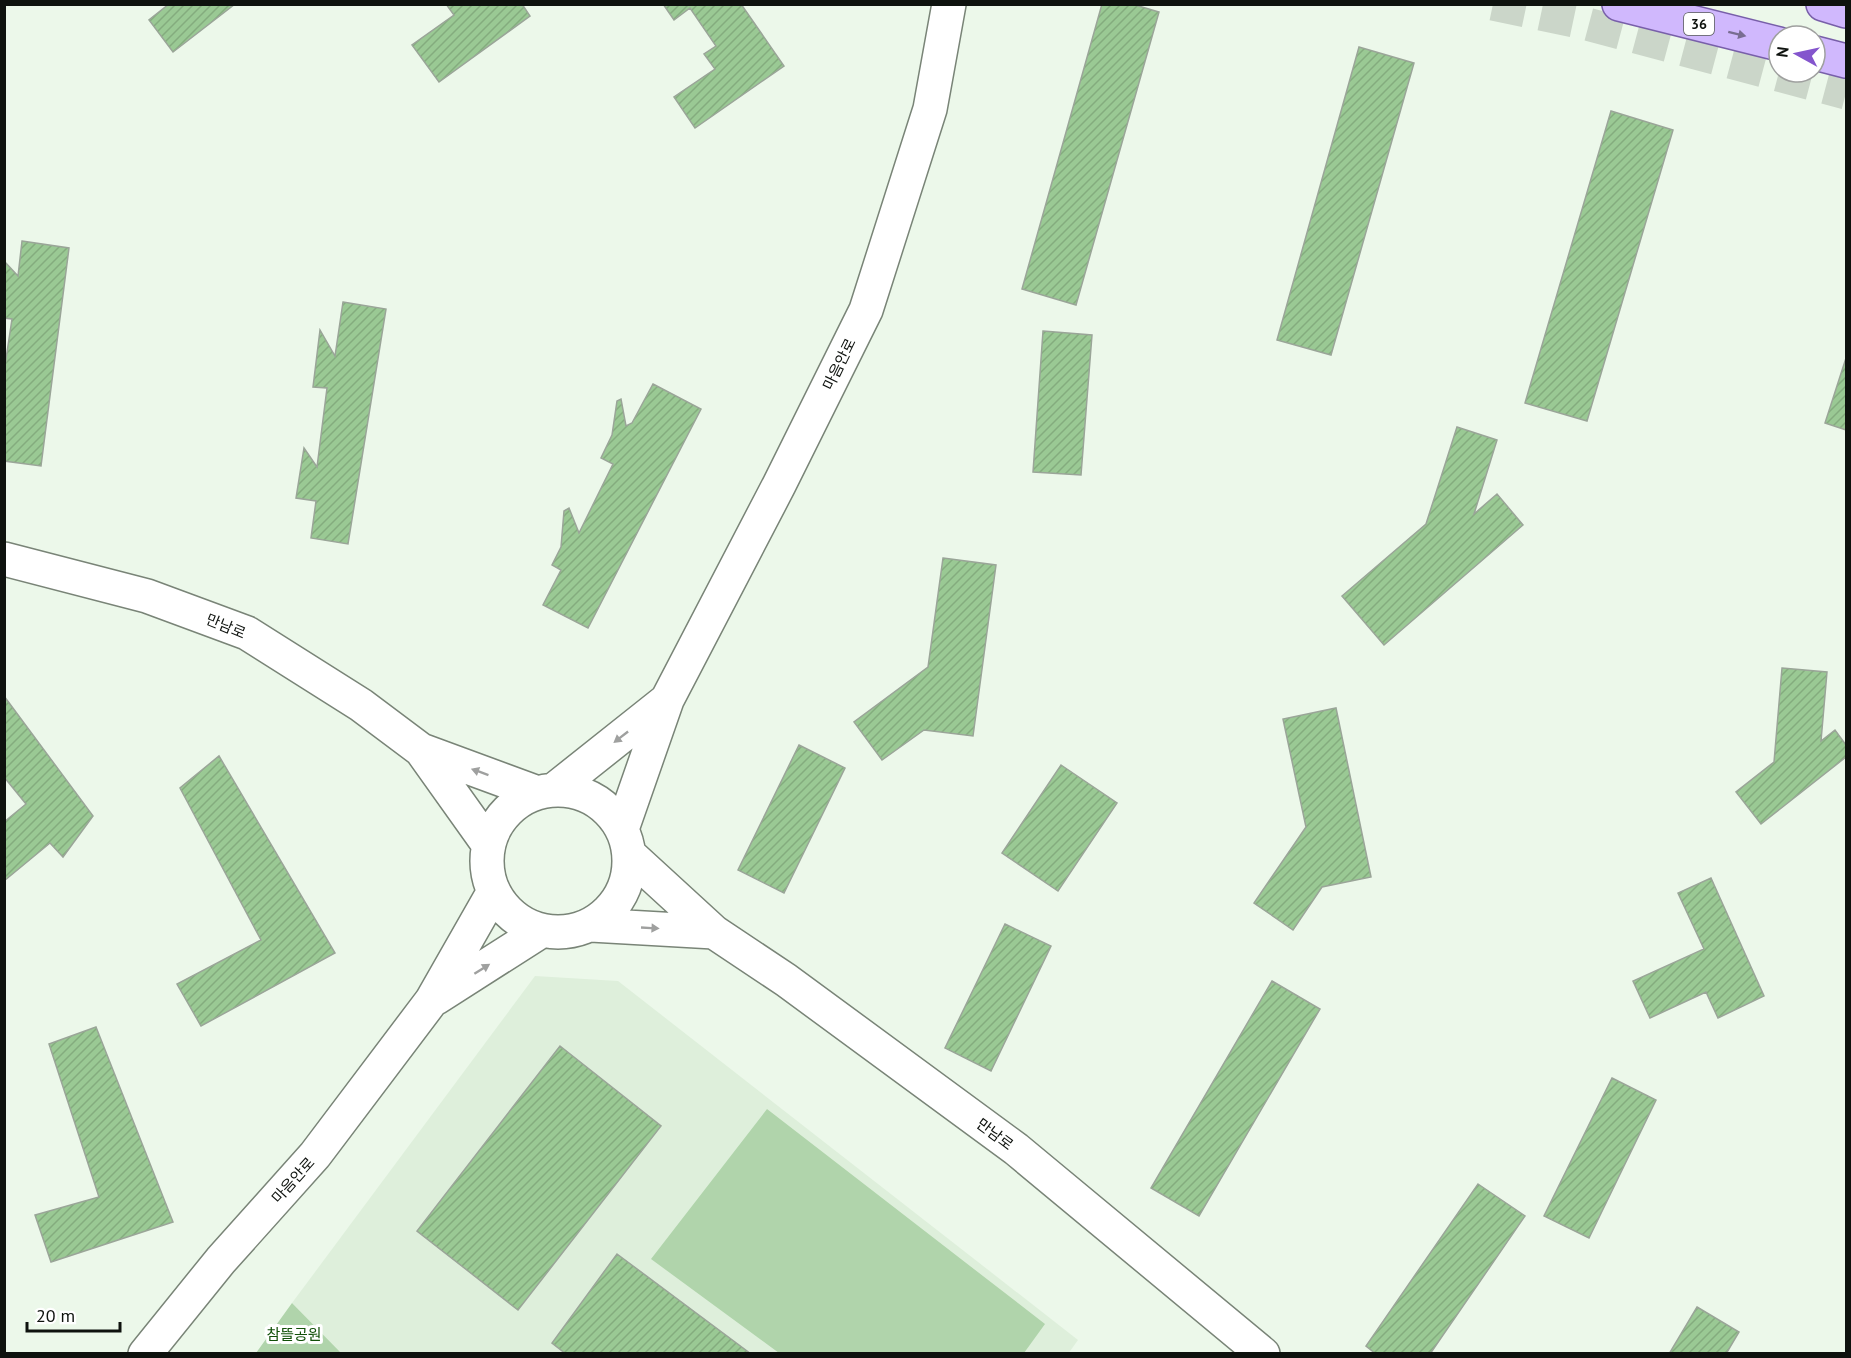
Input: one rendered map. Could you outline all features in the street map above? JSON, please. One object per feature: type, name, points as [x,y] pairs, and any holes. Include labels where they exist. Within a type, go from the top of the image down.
[{"type":"main road","name":"36","points":[[1619,4],[1767,41]]},
{"type":"main road","points":[[1823,4],[1846,11]]},
{"type":"main road","points":[[1827,56],[1846,61]]},
{"type":"street","name":"마음안로","points":[[626,842],[667,700],[779,486],[866,310],[930,109],[949,4]]},
{"type":"street","name":"만남로","points":[[4,559],[147,596],[247,633],[361,705],[421,750]]},
{"type":"street","points":[[421,750],[545,790],[583,793],[606,807],[626,842],[626,883],[613,907],[591,925],[567,933],[541,931],[513,917],[493,892],[488,844],[497,822],[514,804],[545,790],[667,700]]},
{"type":"street","points":[[421,750],[488,844]]},
{"type":"street","name":"만남로","points":[[626,842],[714,932],[786,980],[1016,1149],[1263,1353]]},
{"type":"street","points":[[432,1000],[493,892]]},
{"type":"street","points":[[591,925],[714,932]]},
{"type":"street","points":[[432,1000],[541,931]]},
{"type":"street","name":"마음안로","points":[[145,1353],[221,1260],[315,1155],[432,1000]]},
{"type":"shaded area","points":[[535,976],[618,981],[1078,1340],[1068,1354],[341,1354],[292,1303]]},
{"type":"green space","points":[[767,1109],[1045,1324],[1024,1353],[779,1353],[651,1259]]},
{"type":"green space","name":"참뜰공원","points":[[292,1303],[341,1353],[256,1353]]},
{"type":"building","points":[[169,4],[235,4],[173,52],[149,20]]},
{"type":"building","points":[[446,4],[522,4],[530,16],[439,82],[412,45],[454,15]]},
{"type":"building","points":[[663,4],[741,4],[784,66],[695,128],[674,97],[715,69],[704,54],[716,46],[690,8],[674,20]]},
{"type":"building","points":[[1102,4],[1132,4],[1159,12],[1076,305],[1022,289]]},
{"type":"building","points":[[1359,47],[1414,63],[1331,355],[1277,340]]},
{"type":"building","points":[[1611,111],[1673,130],[1587,421],[1525,403]]},
{"type":"building","points":[[22,241],[69,248],[41,466],[4,461],[4,372],[12,319],[4,318],[4,274],[6,263],[18,276]]},
{"type":"building","points":[[343,302],[386,309],[348,544],[311,538],[316,501],[296,498],[304,448],[317,467],[327,388],[313,387],[320,330],[335,356]]},
{"type":"building","points":[[1043,331],[1092,335],[1081,475],[1033,472]]},
{"type":"building","points":[[1846,358],[1846,430],[1825,423]]},
{"type":"building","points":[[653,384],[701,409],[588,628],[543,605],[561,570],[552,565],[561,547],[564,511],[569,508],[579,533],[613,464],[601,458],[612,435],[617,401],[621,399],[626,426],[632,423]]},
{"type":"building","points":[[1457,427],[1497,440],[1474,514],[1497,494],[1523,525],[1384,645],[1342,596],[1426,524]]},
{"type":"building","points":[[943,558],[996,565],[973,736],[924,730],[882,760],[854,722],[928,667]]},
{"type":"building","points":[[1782,668],[1827,672],[1821,741],[1835,730],[1846,745],[1846,757],[1761,824],[1736,792],[1774,762]]},
{"type":"building","points":[[4,696],[93,816],[63,857],[50,843],[4,881],[4,822],[26,804],[4,777]]},
{"type":"building","points":[[1336,708],[1371,877],[1322,887],[1293,930],[1254,903],[1306,827],[1283,719]]},
{"type":"building","points":[[799,745],[845,768],[784,893],[738,870]]},
{"type":"building","points":[[219,756],[335,953],[201,1026],[177,984],[261,940],[180,788]]},
{"type":"building","points":[[1061,765],[1117,803],[1058,891],[1002,853]]},
{"type":"building","points":[[1711,878],[1764,996],[1718,1018],[1706,992],[1650,1018],[1633,981],[1704,949],[1678,893]]},
{"type":"building","points":[[1005,924],[1051,946],[991,1071],[945,1048]]},
{"type":"building","points":[[1272,981],[1320,1009],[1199,1216],[1151,1188]]},
{"type":"building","points":[[96,1027],[173,1222],[51,1262],[35,1215],[99,1197],[49,1044]]},
{"type":"building","points":[[560,1046],[661,1126],[518,1310],[417,1231]]},
{"type":"building","points":[[1612,1078],[1656,1100],[1589,1238],[1544,1216]]},
{"type":"building","points":[[1478,1184],[1525,1216],[1430,1354],[1376,1354],[1366,1346]]},
{"type":"building","points":[[617,1254],[751,1354],[566,1354],[552,1343]]},
{"type":"building","points":[[1697,1307],[1739,1332],[1726,1354],[1669,1354]]},
{"type":"tunnel","points":[[1493,4],[1583,23],[1846,93]]}]
